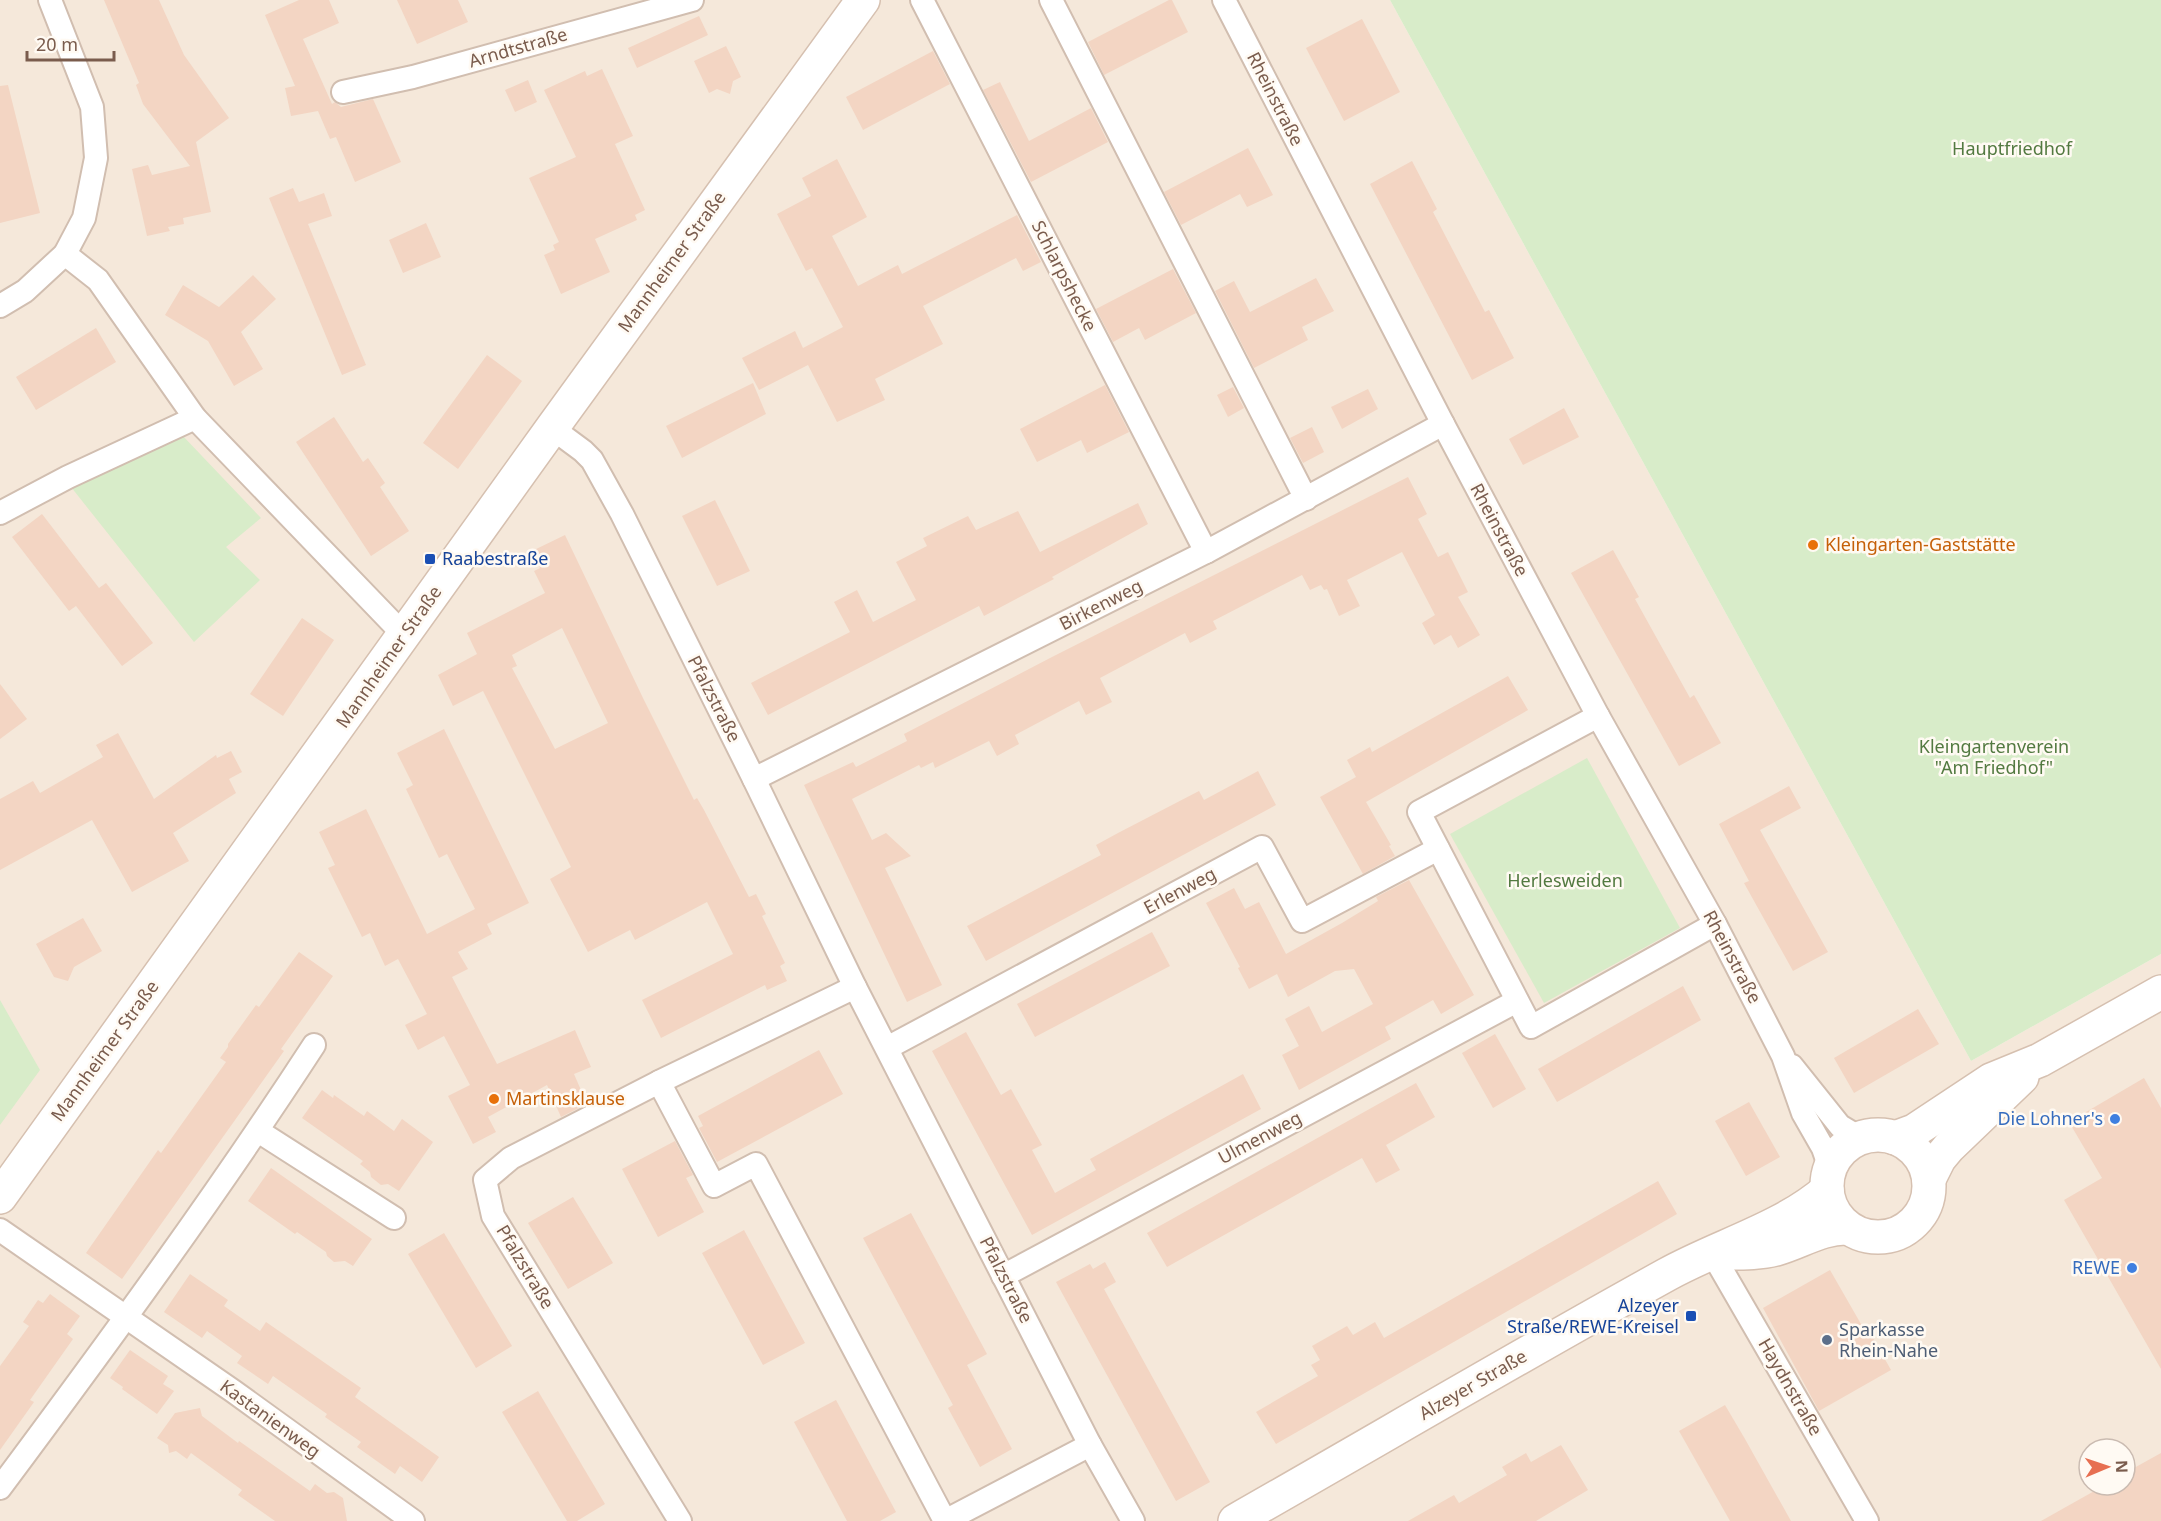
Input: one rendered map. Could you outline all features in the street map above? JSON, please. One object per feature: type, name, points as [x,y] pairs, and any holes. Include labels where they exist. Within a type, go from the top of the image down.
[{"type":"main road","name":"Mannheimer Straße","points":[[0,1197],[405,636],[857,2]]},
{"type":"main road","points":[[1895,1138],[1914,1131],[1991,1080],[2040,1060],[2161,992]]},
{"type":"main road","points":[[1929,1179],[1939,1159],[1949,1147],[2040,1060]]},
{"type":"main road","points":[[1884,1135],[1895,1138],[1906,1143],[1921,1158],[1929,1179],[1929,1192],[1925,1205],[1909,1226],[1898,1233],[1872,1237],[1860,1234],[1848,1228],[1833,1211],[1828,1179],[1842,1149],[1860,1138],[1884,1135]]},
{"type":"main road","name":"Alzeyer Straße","points":[[1235,1521],[1669,1274],[1805,1207],[1828,1179]]},
{"type":"main road","name":"Alzeyer Straße","points":[[1713,1253],[1754,1253],[1776,1249],[1821,1232],[1839,1227],[1848,1228]]},
{"type":"street","points":[[0,306],[25,291],[65,254],[84,218],[96,158],[92,107],[50,0]]},
{"type":"street","name":"Arndtstraße","points":[[343,92],[413,77],[692,0]]},
{"type":"street","name":"Schlarpshecke","points":[[922,0],[1206,552]]},
{"type":"street","points":[[1051,0],[1306,499]]},
{"type":"street","name":"Rheinstraße","points":[[1224,0],[1443,424],[1598,716],[1715,924],[1783,1056],[1803,1113],[1823,1148],[1828,1179]]},
{"type":"street","points":[[65,254],[98,280],[195,418],[405,636]]},
{"type":"street","points":[[0,513],[68,477],[195,418]]},
{"type":"street","name":"Birkenweg","points":[[754,779],[1206,552],[1443,424]]},
{"type":"street","name":"Pfalzstraße","points":[[552,428],[592,460],[621,514],[855,987],[1090,1445],[1133,1521]]},
{"type":"street","points":[[1598,716],[1419,812],[1531,1027],[1715,924]]},
{"type":"street","name":"Erlenweg","points":[[887,1048],[1262,847],[1302,921],[1438,849]]},
{"type":"street","name":"Pfalzstraße","points":[[680,1521],[494,1216],[485,1180],[511,1158],[659,1082],[855,987]]},
{"type":"street","name":"Ulmenweg","points":[[1003,1276],[1517,1001]]},
{"type":"street","points":[[0,1488],[126,1318],[258,1131],[314,1046]]},
{"type":"street","name":"Rheinstraße","points":[[1783,1056],[1840,1126],[1860,1138]]},
{"type":"street","points":[[659,1082],[714,1186],[756,1164],[945,1521],[1090,1445]]},
{"type":"street","points":[[258,1131],[394,1218]]},
{"type":"street","name":"Kastanienweg","points":[[0,1230],[242,1398],[413,1521]]},
{"type":"street","name":"Haydnstraße","points":[[1713,1253],[1867,1521]]},
{"type":"shaded area","points":[[0,0],[1390,0],[1971,1061],[2161,954],[2161,1521],[0,1521]]},
{"type":"green space","name":"Kleingartenverein \"Am Friedhof\"","points":[[1390,0],[2161,0],[2161,954],[1971,1061]]},
{"type":"green space","points":[[182,435],[261,518],[226,547],[260,580],[194,642],[71,487]]},
{"type":"green space","name":"Herlesweiden","points":[[1587,758],[1680,928],[1544,1003],[1450,834]]},
{"type":"green space","points":[[0,1000],[40,1070],[0,1125]]},
{"type":"building","points":[[104,0],[159,0],[184,55],[229,118],[196,142],[211,212],[183,218],[184,224],[168,227],[170,231],[147,236],[132,169],[148,165],[152,175],[190,166],[143,104],[136,85],[139,83]]},
{"type":"building","points":[[299,0],[329,0],[339,23],[303,39],[332,104],[335,102],[341,107],[373,99],[401,162],[355,182],[336,137],[330,139],[318,111],[291,116],[285,88],[295,86],[265,15]]},
{"type":"building","points":[[397,0],[458,0],[468,22],[417,44]]},
{"type":"building","points":[[1172,0],[1188,32],[1104,75],[1088,42]]},
{"type":"building","points":[[699,16],[708,35],[637,68],[628,48]]},
{"type":"building","points":[[1362,19],[1400,92],[1344,121],[1306,48]]},
{"type":"building","points":[[726,46],[741,77],[733,81],[730,94],[717,89],[709,93],[694,61]]},
{"type":"building","points":[[933,51],[950,84],[863,130],[846,97]]},
{"type":"building","points":[[602,69],[633,136],[615,144],[645,210],[635,215],[637,220],[595,239],[610,272],[561,294],[544,255],[555,250],[553,245],[559,242],[529,178],[576,157],[544,90],[585,71],[587,76]]},
{"type":"building","points":[[528,80],[537,102],[515,112],[505,90]]},
{"type":"building","points":[[1000,82],[1029,141],[1091,108],[1108,142],[1031,182],[983,90]]},
{"type":"building","points":[[8,85],[40,213],[0,223],[0,86]]},
{"type":"building","points":[[1248,148],[1273,195],[1247,207],[1240,194],[1181,225],[1164,192]]},
{"type":"building","points":[[837,159],[867,217],[832,236],[858,286],[898,265],[902,274],[1017,215],[1041,262],[1023,271],[1016,258],[923,306],[943,344],[875,379],[885,400],[837,422],[808,365],[759,390],[742,358],[795,331],[803,348],[843,327],[812,268],[806,271],[777,214],[811,196],[802,178]]},
{"type":"building","points":[[1412,161],[1437,209],[1433,212],[1485,312],[1489,310],[1514,358],[1472,380],[1370,184]]},
{"type":"building","points":[[293,188],[299,202],[324,193],[332,216],[308,224],[366,365],[342,375],[269,198]]},
{"type":"building","points":[[426,223],[441,257],[403,273],[389,240]]},
{"type":"building","points":[[1173,269],[1196,313],[1145,340],[1139,328],[1113,342],[1096,309]]},
{"type":"building","points":[[253,275],[276,299],[241,332],[263,369],[234,386],[208,341],[165,315],[183,285],[219,307]]},
{"type":"building","points":[[1316,278],[1334,311],[1302,327],[1308,340],[1254,368],[1215,291],[1234,281],[1250,312]]},
{"type":"building","points":[[96,328],[116,362],[36,410],[16,377]]},
{"type":"building","points":[[487,355],[522,381],[458,469],[423,443]]},
{"type":"building","points":[[753,383],[766,414],[682,458],[666,426]]},
{"type":"building","points":[[1105,385],[1129,432],[1087,453],[1081,440],[1037,462],[1020,429]]},
{"type":"building","points":[[1233,387],[1244,408],[1228,417],[1217,395]]},
{"type":"building","points":[[1368,389],[1378,409],[1342,429],[1331,407]]},
{"type":"building","points":[[1564,408],[1579,437],[1523,465],[1509,439]]},
{"type":"building","points":[[334,417],[363,462],[368,458],[385,483],[380,487],[409,531],[371,556],[296,442]]},
{"type":"building","points":[[1312,427],[1324,452],[1303,463],[1290,438]]},
{"type":"building","points":[[1408,477],[1427,514],[1418,519],[1438,557],[1448,552],[1468,592],[1458,597],[1480,635],[1458,648],[1451,635],[1434,645],[1422,623],[1435,615],[1402,552],[1347,580],[1360,606],[1339,616],[1327,589],[1324,590],[1321,585],[1310,590],[1302,575],[1213,621],[1217,629],[1190,643],[1185,633],[1100,678],[1112,702],[1086,715],[1079,701],[1015,735],[1019,744],[997,756],[989,741],[935,768],[933,762],[921,768],[919,765],[852,799],[872,840],[886,833],[911,856],[885,868],[942,985],[907,1002],[804,785],[853,762],[856,767],[907,741],[904,734]]},
{"type":"building","points":[[715,500],[750,571],[717,586],[682,516]]},
{"type":"building","points":[[1138,503],[1148,524],[1052,577],[1054,579],[984,616],[979,606],[768,715],[751,683],[850,632],[834,602],[857,590],[873,622],[916,600],[896,562],[927,546],[923,538],[968,516],[976,530],[1018,511],[1040,552]]},
{"type":"building","points":[[42,514],[99,588],[106,583],[153,643],[122,666],[76,606],[69,611],[12,537]]},
{"type":"building","points":[[565,535],[694,800],[697,798],[704,810],[749,897],[756,894],[766,914],[762,916],[785,963],[780,966],[787,981],[767,990],[765,985],[661,1038],[642,1000],[733,954],[707,902],[635,940],[630,930],[588,952],[550,879],[571,867],[483,691],[453,706],[438,675],[477,654],[467,633],[545,593],[534,571],[540,568],[532,551]],"holes":[[[562,628],[608,723],[555,749],[512,668],[517,666],[512,655]]]},
{"type":"building","points":[[1613,550],[1639,597],[1635,599],[1690,698],[1694,695],[1721,743],[1679,766],[1571,573]]},
{"type":"building","points":[[302,618],[334,640],[283,716],[250,694]]},
{"type":"building","points":[[1508,676],[1528,710],[1366,802],[1395,856],[1363,874],[1320,797],[1356,777],[1347,760],[1370,747],[1372,752]]},
{"type":"building","points":[[0,684],[27,719],[0,739]]},
{"type":"building","points":[[444,729],[529,903],[487,924],[492,934],[458,952],[468,969],[452,977],[497,1064],[575,1030],[591,1067],[574,1074],[587,1104],[561,1117],[547,1085],[488,1117],[496,1132],[473,1144],[448,1096],[470,1085],[444,1036],[418,1050],[405,1025],[427,1014],[398,959],[385,966],[370,933],[362,937],[328,868],[335,865],[319,832],[366,809],[427,934],[475,909],[447,854],[439,858],[406,789],[413,785],[397,753]]},
{"type":"building","points":[[118,733],[154,799],[216,755],[217,758],[231,751],[242,772],[229,779],[236,793],[173,833],[189,861],[132,892],[92,820],[0,870],[0,799],[33,781],[40,793],[103,757],[96,745]]},
{"type":"building","points":[[1258,771],[1276,805],[986,961],[967,926],[1101,855],[1096,845],[1118,833],[1199,791],[1204,800]]},
{"type":"building","points":[[1789,786],[1801,808],[1760,830],[1828,952],[1793,971],[1744,883],[1749,881],[1719,824]]},
{"type":"building","points":[[1409,880],[1474,995],[1441,1014],[1433,1000],[1385,1027],[1391,1039],[1299,1090],[1282,1055],[1299,1046],[1285,1019],[1309,1006],[1322,1032],[1373,1004],[1354,969],[1335,971],[1288,997],[1277,974],[1249,989],[1206,903],[1234,888],[1245,909],[1259,902],[1286,954],[1378,901],[1376,897]]},
{"type":"building","points":[[83,918],[102,951],[74,967],[68,981],[54,977],[36,944]]},
{"type":"building","points":[[1152,932],[1170,966],[1035,1037],[1017,1004]]},
{"type":"building","points":[[299,952],[333,976],[281,1049],[284,1051],[122,1279],[86,1253],[158,1150],[161,1153],[226,1062],[220,1058],[228,1044],[256,1005],[259,1007]]},
{"type":"building","points":[[1683,986],[1701,1020],[1557,1102],[1538,1069]]},
{"type":"building","points":[[1918,1009],[1939,1044],[1854,1093],[1834,1058]]},
{"type":"building","points":[[966,1032],[1001,1095],[1011,1089],[1042,1145],[1032,1150],[1055,1193],[1096,1170],[1090,1159],[1243,1074],[1261,1109],[1032,1235],[932,1051]]},
{"type":"building","points":[[1495,1034],[1526,1089],[1493,1108],[1462,1053]]},
{"type":"building","points":[[819,1050],[843,1094],[717,1162],[699,1128],[703,1126],[698,1116]]},
{"type":"building","name":"REWE","points":[[2144,1078],[2161,1108],[2161,1369],[2064,1200],[2102,1178],[2069,1122]]},
{"type":"building","points":[[1416,1083],[1435,1117],[1386,1145],[1400,1170],[1376,1183],[1362,1158],[1167,1267],[1147,1233]]},
{"type":"building","points":[[322,1090],[333,1098],[334,1095],[364,1116],[367,1111],[394,1131],[402,1119],[433,1142],[399,1191],[388,1184],[381,1185],[360,1164],[363,1161],[302,1118]]},
{"type":"building","points":[[1749,1102],[1780,1157],[1746,1176],[1715,1121]]},
{"type":"building","points":[[675,1141],[693,1175],[686,1178],[704,1212],[658,1237],[622,1169]]},
{"type":"building","points":[[271,1168],[372,1239],[353,1266],[345,1261],[334,1262],[326,1252],[297,1232],[295,1234],[248,1201]]},
{"type":"building","points":[[1658,1181],[1677,1214],[1276,1444],[1256,1412],[1318,1376],[1311,1365],[1320,1360],[1312,1346],[1347,1326],[1353,1335],[1375,1322],[1384,1338]]},
{"type":"building","points":[[573,1197],[613,1263],[568,1289],[528,1223]]},
{"type":"building","points":[[911,1213],[987,1354],[967,1365],[1012,1449],[980,1467],[948,1408],[953,1405],[863,1238]]},
{"type":"building","points":[[744,1230],[805,1343],[763,1365],[702,1253]]},
{"type":"building","points":[[444,1233],[512,1346],[476,1368],[408,1254]]},
{"type":"building","points":[[1105,1262],[1116,1282],[1104,1289],[1210,1482],[1176,1501],[1056,1282],[1090,1264],[1093,1269]]},
{"type":"building","name":"Sparkasse Rhein-Nahe","points":[[1830,1270],[1865,1331],[1868,1329],[1891,1370],[1819,1411],[1763,1308]]},
{"type":"building","points":[[190,1274],[228,1300],[224,1306],[260,1331],[266,1322],[361,1388],[355,1397],[439,1457],[422,1482],[400,1466],[395,1474],[357,1447],[361,1442],[325,1417],[327,1414],[273,1376],[268,1384],[237,1363],[242,1356],[207,1331],[202,1338],[164,1312]]},
{"type":"building","points":[[50,1294],[80,1316],[67,1334],[73,1339],[30,1400],[34,1402],[0,1450],[0,1366],[29,1326],[23,1322],[38,1300],[43,1303]]},
{"type":"building","points":[[130,1350],[168,1376],[163,1384],[174,1391],[157,1414],[110,1378]]},
{"type":"building","points":[[538,1391],[605,1504],[577,1521],[567,1521],[502,1412]]},
{"type":"building","points":[[836,1400],[896,1512],[880,1521],[847,1521],[794,1422]]},
{"type":"building","points":[[1725,1405],[1791,1521],[1730,1521],[1679,1431]]},
{"type":"building","points":[[200,1408],[202,1416],[310,1491],[315,1484],[327,1493],[334,1492],[343,1498],[347,1521],[275,1521],[238,1495],[242,1490],[191,1453],[187,1459],[176,1451],[169,1453],[168,1445],[157,1438],[175,1413]]},
{"type":"building","points":[[1561,1445],[1588,1490],[1536,1521],[1408,1521],[1454,1495],[1459,1503],[1507,1475],[1502,1467],[1526,1453],[1531,1462]]},
{"type":"building","points":[[2161,1453],[2161,1521],[2041,1521],[2084,1497],[2137,1497],[2137,1466]]},
{"type":"place","name":"Kleingarten-Gaststätte","points":[[1813,545]]},
{"type":"place","name":"Raabestraße","points":[[430,559]]},
{"type":"place","name":"Martinsklause","points":[[494,1099]]},
{"type":"place","name":"Die Lohner's","points":[[2115,1119]]},
{"type":"place","name":"REWE","points":[[2132,1268]]},
{"type":"place","name":"Alzeyer Straße/REWE-Kreisel","points":[[1691,1316]]},
{"type":"place","name":"Sparkasse Rhein-Nahe","points":[[1827,1340]]},
{"type":"park label","name":"Hauptfriedhof","points":[[2012,149]]}]
